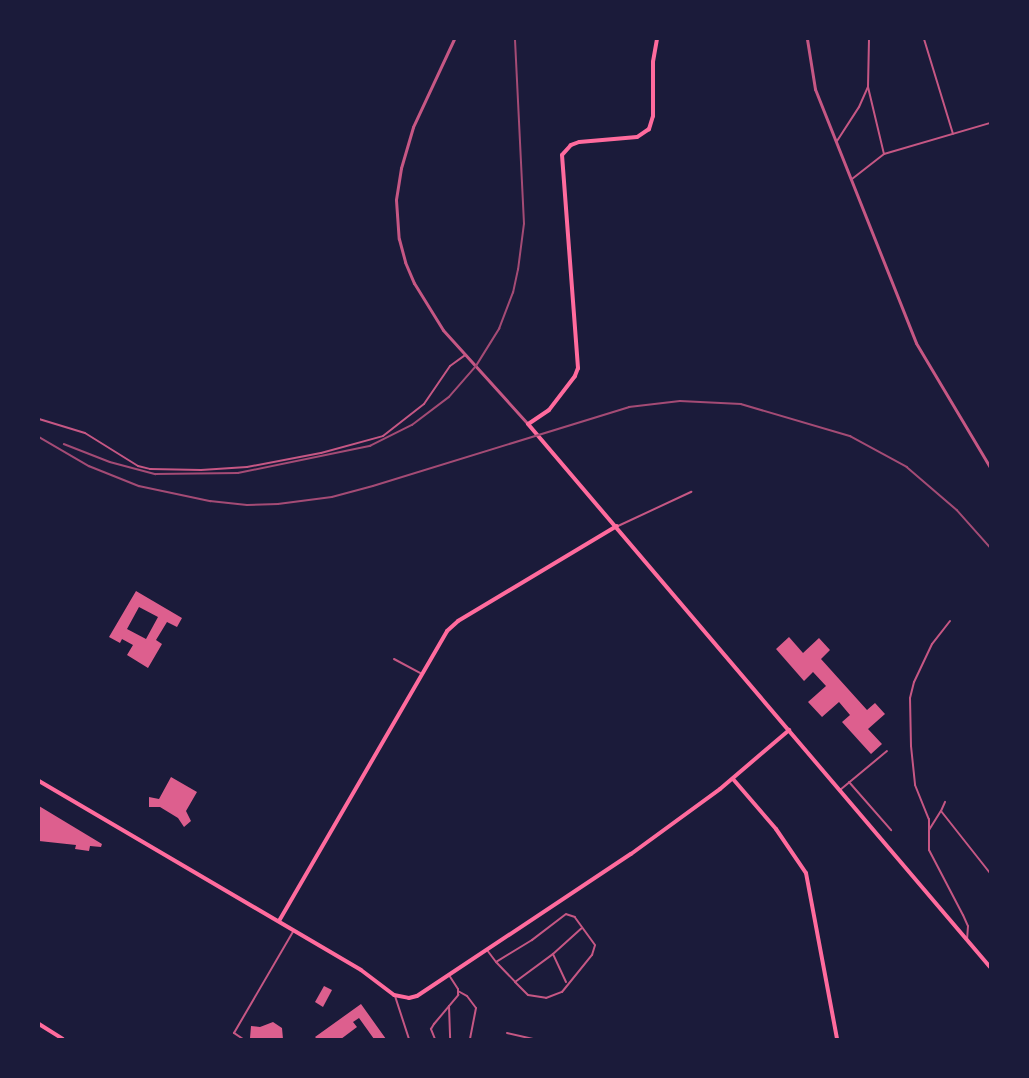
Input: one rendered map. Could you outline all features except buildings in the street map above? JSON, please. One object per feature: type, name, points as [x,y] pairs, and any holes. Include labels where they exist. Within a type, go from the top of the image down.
[{"type":"main road","points":[[657,39],[653,62],[653,116],[649,129],[637,137],[579,142],[571,145],[562,155],[578,368],[575,376],[549,410],[528,424],[990,967]]},
{"type":"main road","points":[[279,921],[447,631],[458,621],[617,526]]},
{"type":"main road","points":[[39,781],[365,972],[394,995],[402,998],[417,996],[631,854],[733,778],[789,730]]},
{"type":"main road","points":[[733,778],[776,829],[806,873],[837,1039]]},
{"type":"main road","points":[[39,1024],[63,1039]]},
{"type":"street","points":[[454,39],[413,128],[401,168],[396,200],[399,239],[409,272],[443,330],[528,424]]},
{"type":"street","points":[[807,39],[815,89],[916,343],[990,467]]},
{"type":"street","points":[[868,39],[868,87],[884,154]]},
{"type":"street","points":[[924,39],[953,134]]},
{"type":"street","points":[[836,142],[859,107],[868,87]]},
{"type":"street","points":[[852,179],[884,154],[990,123]]},
{"type":"street","points":[[39,419],[85,433],[138,465],[150,468],[201,470],[247,467],[321,453],[382,436],[424,404],[450,366],[465,355]]},
{"type":"street","points":[[617,526],[692,492]]},
{"type":"street","points":[[950,621],[940,632],[919,670],[910,698],[914,777],[927,813],[929,850],[968,926],[967,940]]},
{"type":"street","points":[[394,659],[422,674]]},
{"type":"street","points":[[840,790],[887,752]]},
{"type":"street","points":[[849,782],[891,830]]},
{"type":"street","points":[[929,830],[945,802]]},
{"type":"street","points":[[941,811],[990,873]]},
{"type":"street","points":[[496,962],[532,940],[563,915],[575,917],[581,929],[595,945],[595,951],[565,985]]},
{"type":"street","points":[[515,982],[553,954],[581,929]]},
{"type":"street","points":[[243,1039],[234,1032],[294,930]]},
{"type":"street","points":[[487,950],[528,995],[546,998],[562,992],[567,979],[553,954]]},
{"type":"street","points":[[449,975],[458,992],[467,996],[476,1008],[470,1039]]},
{"type":"street","points":[[435,1039],[431,1029],[458,992]]},
{"type":"street","points":[[394,995],[409,1039]]},
{"type":"street","points":[[449,1006],[450,1039]]},
{"type":"street","points":[[507,1033],[534,1039]]},
{"type":"railway","points":[[64,444],[110,462],[155,474],[238,473],[370,446],[412,425],[449,397],[476,366],[499,329],[513,293],[518,270],[524,224],[515,39]]},
{"type":"railway","points":[[39,437],[89,466],[139,486],[210,501],[247,505],[278,504],[332,497],[373,486],[629,407],[680,401],[741,404],[850,436],[907,467],[957,510],[990,547]]}]
